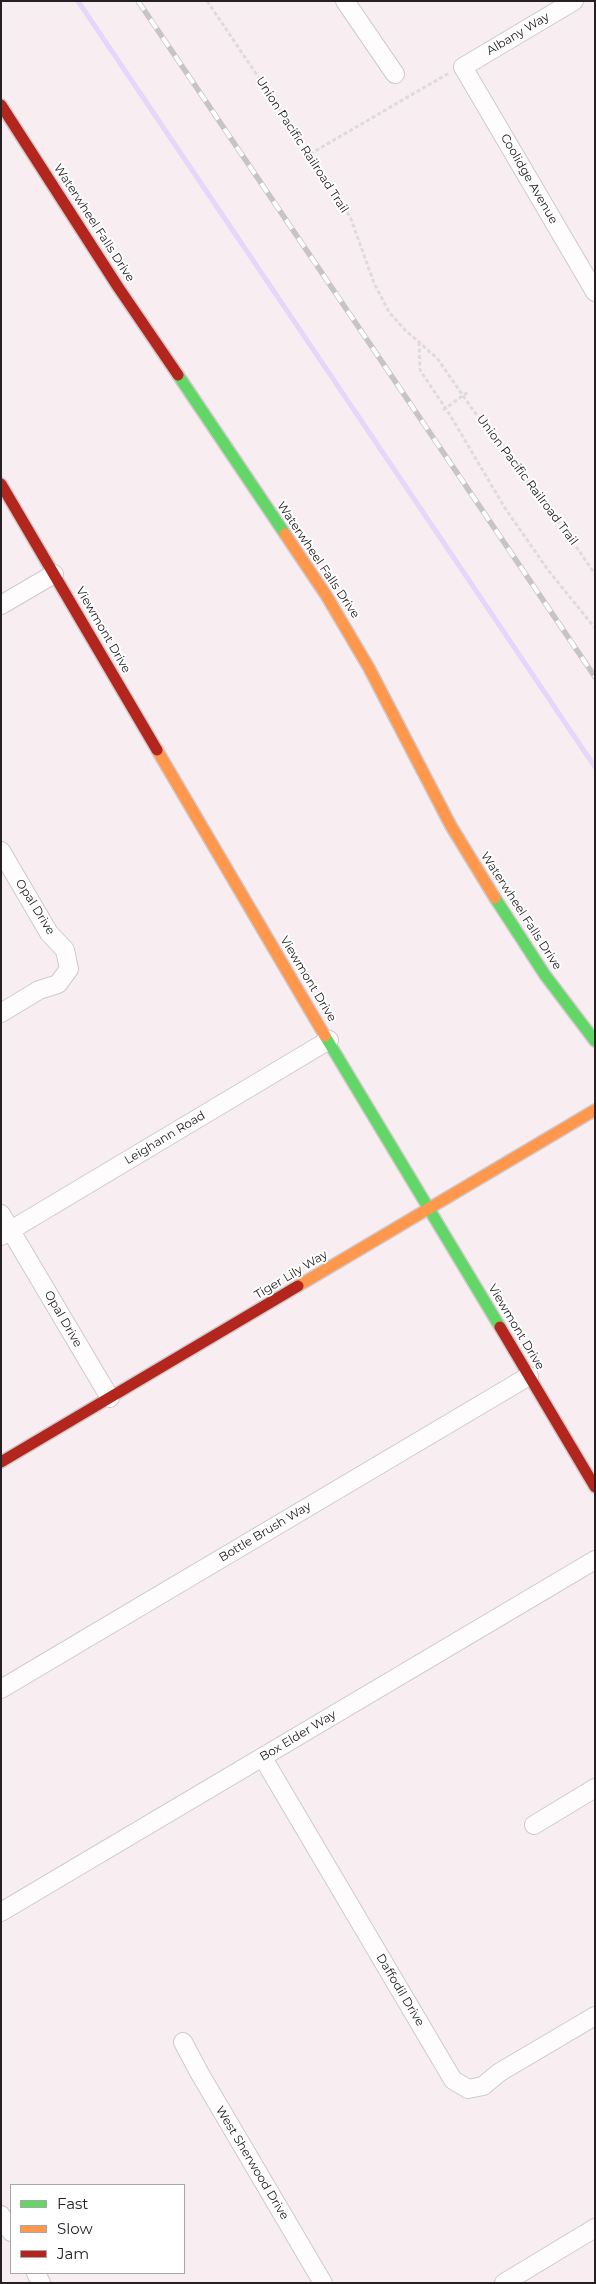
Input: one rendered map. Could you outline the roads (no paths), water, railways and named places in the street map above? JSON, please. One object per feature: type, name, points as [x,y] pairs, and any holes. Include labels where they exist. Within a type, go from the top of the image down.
[{"type":"street","points":[[345,1],[395,74]]},
{"type":"street","name":"Albany Way","points":[[463,67],[574,1]]},
{"type":"street","name":"Coolidge Avenue","points":[[463,67],[595,292]]},
{"type":"street","name":"Waterwheel Falls Drive","points":[[1,105],[123,295],[326,594],[369,668],[451,826],[486,885],[545,975],[595,1041]]},
{"type":"street","name":"Viewmont Drive","points":[[1,484],[595,1487]]},
{"type":"street","points":[[1,605],[54,574]]},
{"type":"street","name":"Opal Drive","points":[[1,851],[49,933],[65,950],[69,969],[58,984],[39,990],[1,1012]]},
{"type":"street","name":"Leighann Road","points":[[6,1233],[329,1040]]},
{"type":"street","name":"Tiger Lily Way","points":[[1,1462],[595,1110]]},
{"type":"street","name":"Opal Drive","points":[[1,1214],[6,1233],[110,1398]]},
{"type":"street","name":"Bottle Brush Way","points":[[1,1689],[528,1376]]},
{"type":"street","name":"Box Elder Way","points":[[1,1912],[595,1560]]},
{"type":"street","name":"Daffodil Drive","points":[[263,1758],[453,2080],[468,2090],[483,2086],[500,2072],[595,2016]]},
{"type":"street","points":[[534,1825],[595,1788]]},
{"type":"street","name":"West Sherwood Drive","points":[[183,2042],[323,2283]]},
{"type":"street","points":[[1,2215],[10,2230]]},
{"type":"street","points":[[508,2282],[595,2228]]},
{"type":"waterway","points":[[78,1],[595,767]]},
{"type":"railway","points":[[138,1],[595,677]]}]
